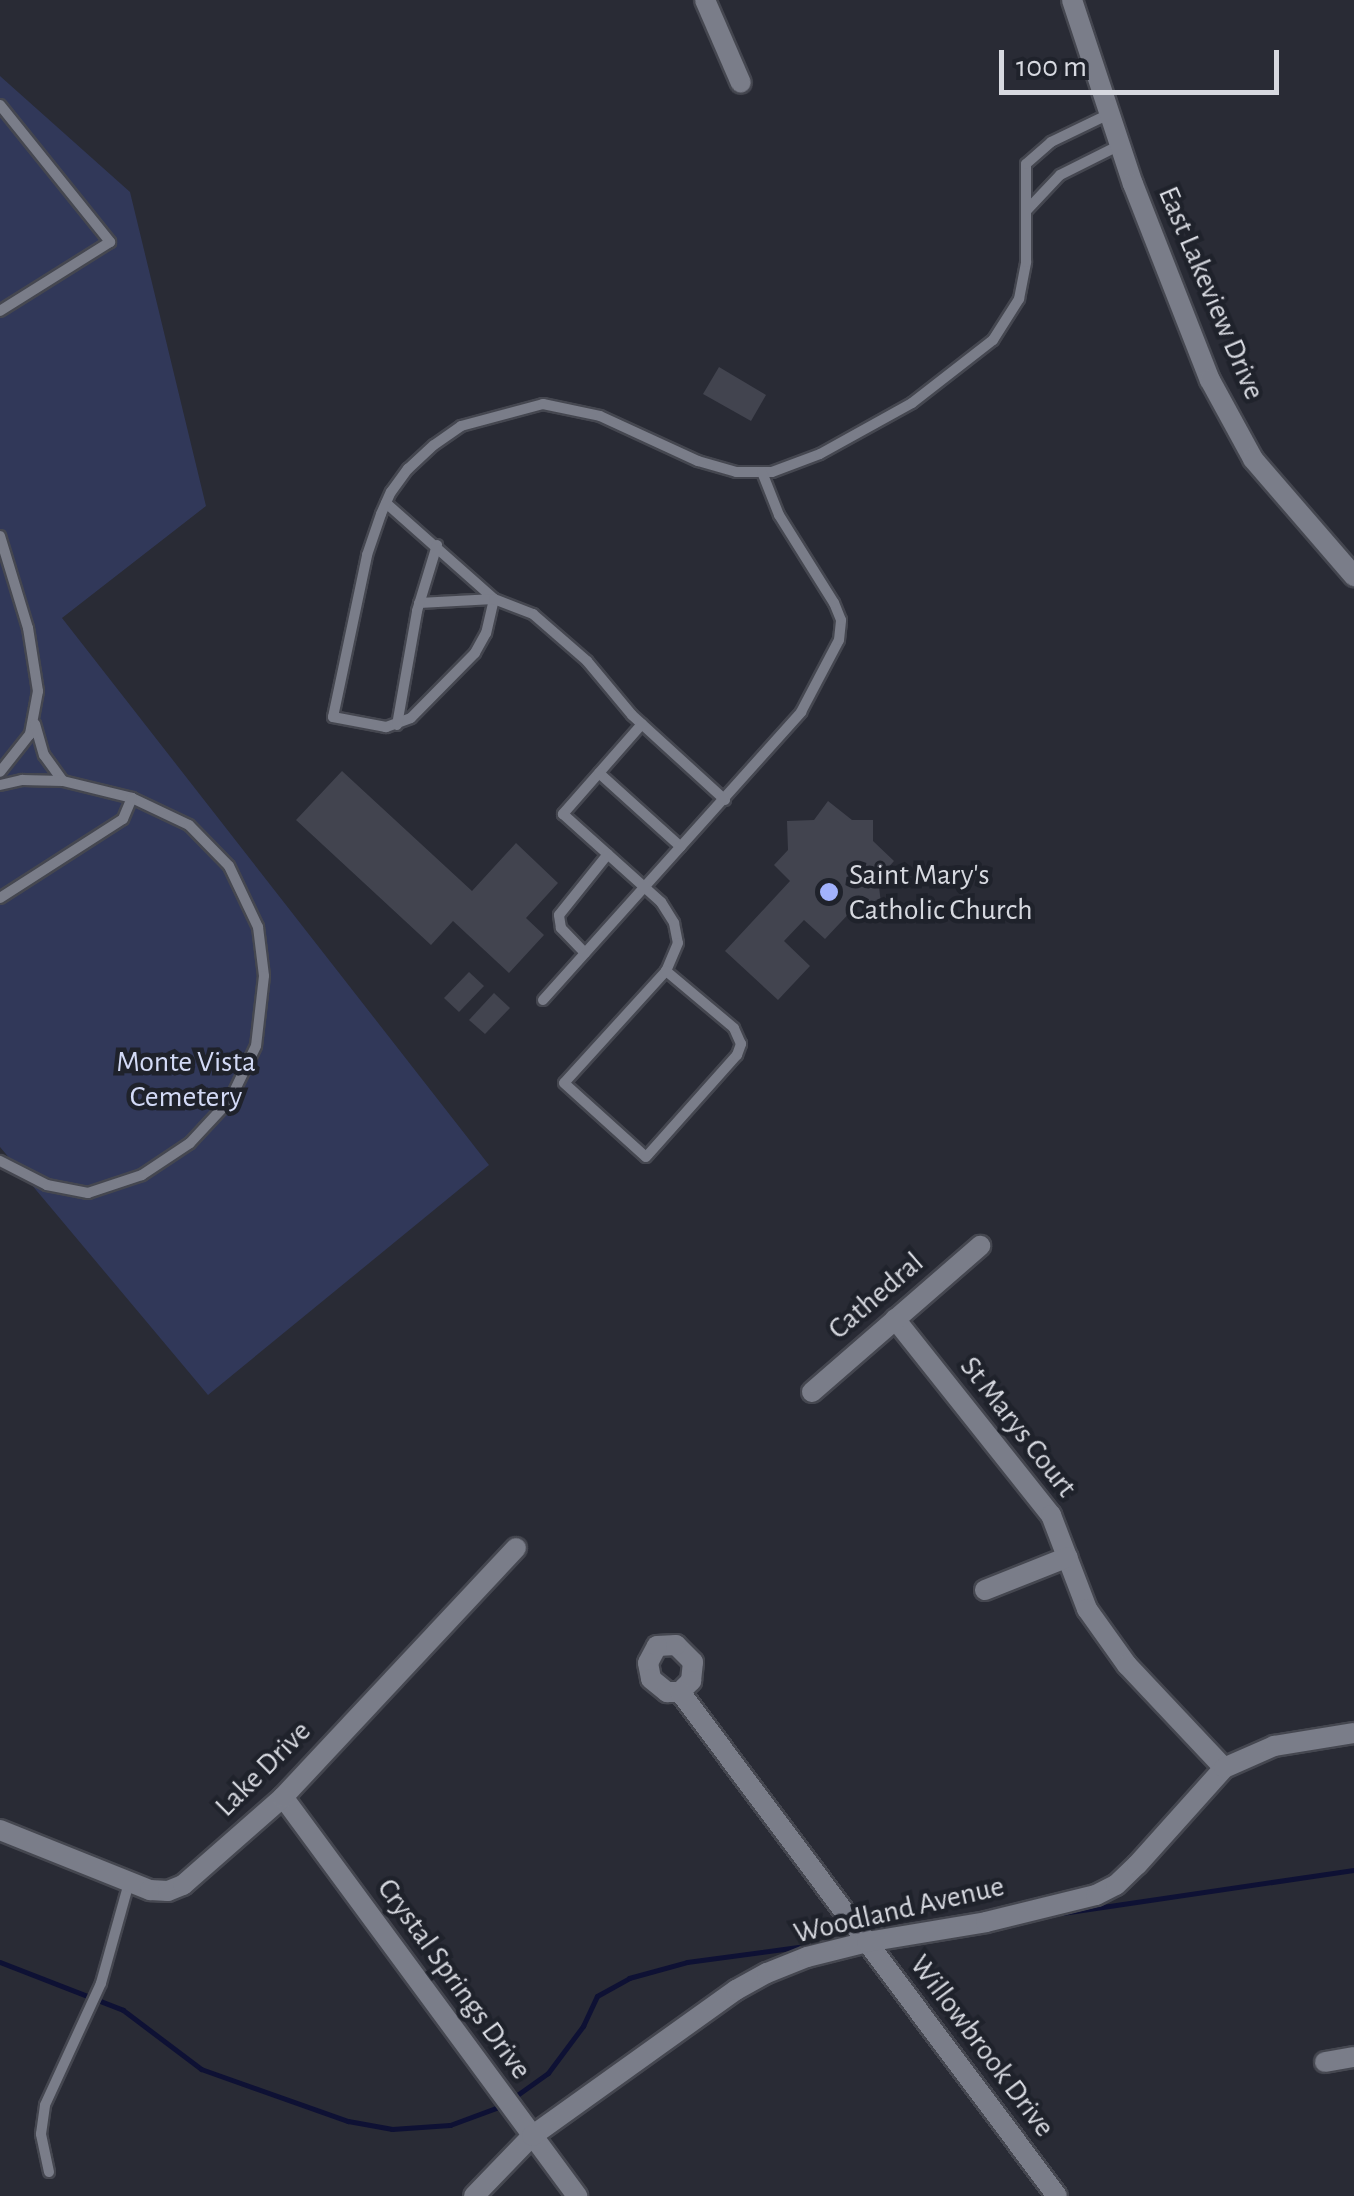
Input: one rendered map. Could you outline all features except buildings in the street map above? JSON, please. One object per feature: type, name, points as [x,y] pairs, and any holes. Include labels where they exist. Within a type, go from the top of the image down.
[{"type":"street","points":[[704,0],[741,83]]},
{"type":"street","name":"East Lakeview Drive","points":[[1072,0],[1193,344],[1228,417],[1276,488],[1354,576]]},
{"type":"street","name":"Cathedral","points":[[812,1392],[980,1246]]},
{"type":"street","name":"St Marys Court","points":[[895,1319],[1051,1515],[1087,1609],[1127,1664],[1224,1768]]},
{"type":"street","name":"Lake Drive","points":[[0,1830],[129,1882],[168,1891],[183,1885],[284,1797],[516,1548]]},
{"type":"street","points":[[985,1590],[1068,1556]]},
{"type":"street","name":"Willowbrook Drive","points":[[680,1692],[1057,2196]]},
{"type":"street","name":"Woodland Avenue","points":[[474,2196],[532,2136],[736,1990],[807,1957],[867,1942],[986,1922],[1096,1895],[1116,1885],[1137,1865],[1224,1768],[1274,1746],[1354,1733]]},
{"type":"street","name":"Crystal Springs Drive","points":[[284,1797],[577,2196]]},
{"type":"street","points":[[1325,2062],[1354,2056]]},
{"type":"lane","points":[[0,105],[110,242],[0,311]]},
{"type":"lane","points":[[494,599],[486,634],[476,653],[411,718],[397,725],[333,716],[368,555],[386,503],[408,470],[461,426],[543,404],[600,416],[698,461],[736,472],[762,472],[820,454],[870,429],[993,340],[1019,298],[1026,262],[1024,175],[1034,154],[1110,114]]},
{"type":"lane","points":[[1026,211],[1060,175],[1120,145]]},
{"type":"lane","points":[[543,1000],[801,712],[839,640],[841,620],[834,603],[779,515],[762,472]]},
{"type":"lane","points":[[386,503],[494,599],[533,614],[554,631],[642,724],[725,800]]},
{"type":"lane","points":[[0,536],[35,658],[35,722],[44,755],[62,781]]},
{"type":"lane","points":[[397,725],[419,602],[437,545]]},
{"type":"lane","points":[[419,602],[494,599]]},
{"type":"lane","points":[[0,772],[18,754],[35,722]]},
{"type":"lane","points":[[642,724],[563,814],[645,887],[674,923],[678,943],[666,970],[564,1083],[646,1157],[737,1055],[741,1044],[734,1028],[666,970]]},
{"type":"lane","points":[[599,773],[681,848]]},
{"type":"lane","points":[[0,785],[22,780],[62,781],[132,798],[189,825],[228,866],[258,927],[264,976],[256,1046],[230,1100],[190,1143],[142,1175],[88,1193],[47,1184],[0,1161]]},
{"type":"lane","points":[[0,898],[122,820],[132,798]]},
{"type":"lane","points":[[585,953],[561,928],[559,916],[608,854]]},
{"type":"lane","points":[[49,2172],[42,2134],[45,2104],[101,1983],[129,1882]]},
{"type":"green space","name":"Monte Vista Cemetery","points":[[0,76],[130,192],[206,506],[62,618],[489,1165],[208,1395],[0,1147]]},
{"type":"waterway","points":[[1062,1913],[1354,1870]]},
{"type":"waterway","points":[[513,2098],[548,2073],[583,2026],[597,1996],[629,1978],[687,1962],[813,1945]]},
{"type":"waterway","points":[[0,1962],[123,2010],[201,2069],[348,2121],[392,2129],[450,2125],[504,2105]]},
{"type":"place","name":"Saint Mary's Catholic Church","points":[[829,892]]}]
